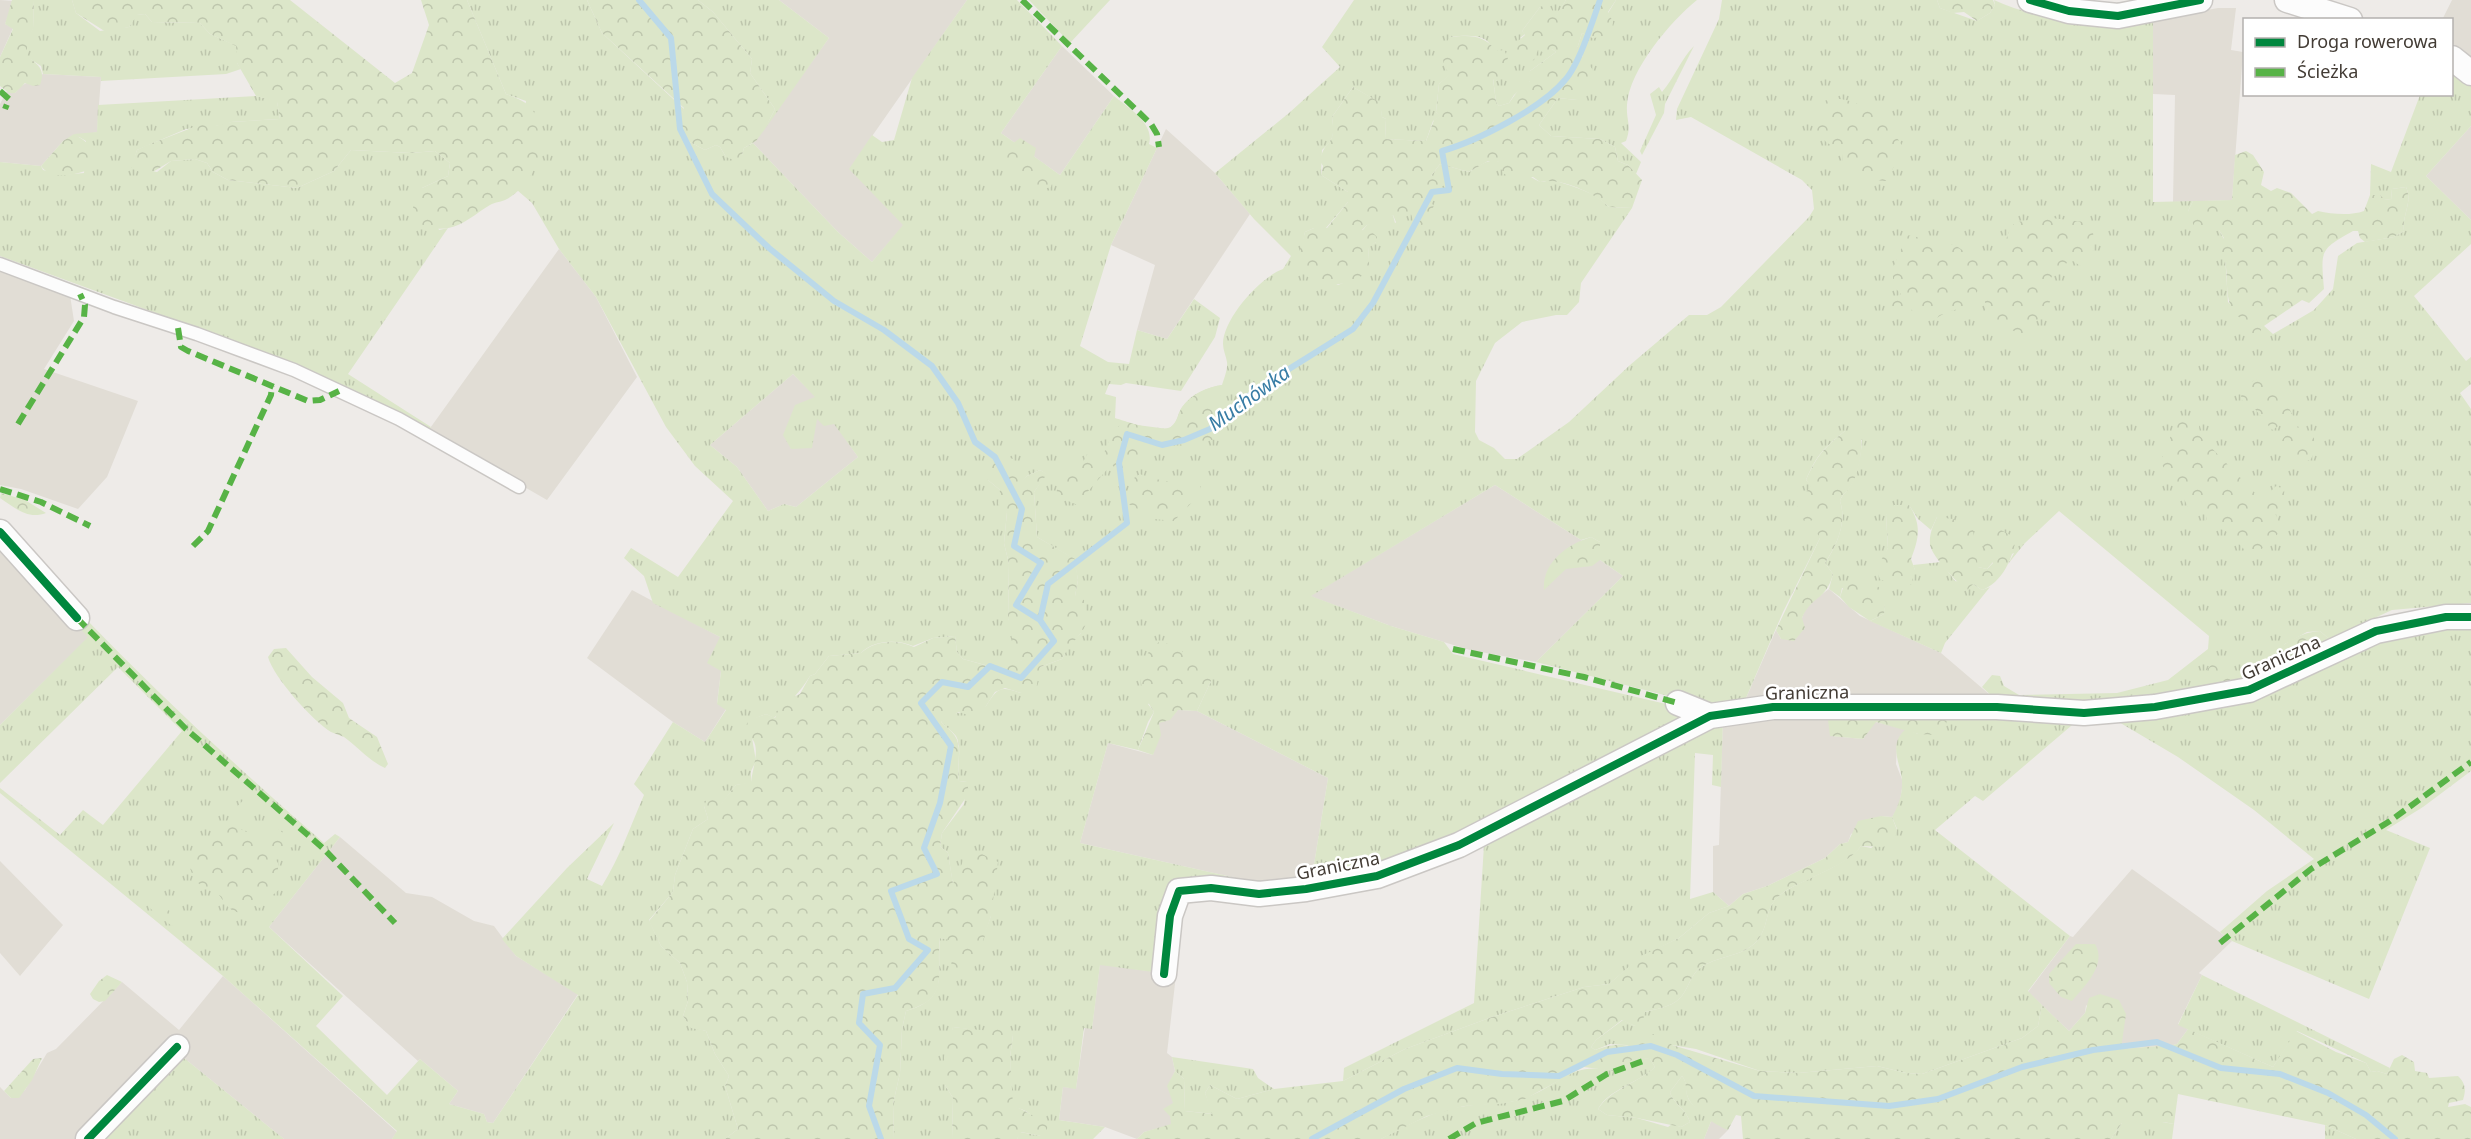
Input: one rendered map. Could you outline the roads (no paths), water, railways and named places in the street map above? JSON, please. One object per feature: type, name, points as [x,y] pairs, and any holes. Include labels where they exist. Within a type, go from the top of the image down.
[{"type":"street","points":[[2030,0],[2069,11],[2118,16],[2200,0]]},
{"type":"street","points":[[2287,0],[2344,18]]},
{"type":"street","points":[[2453,59],[2471,72]]},
{"type":"street","points":[[0,532],[77,618]]},
{"type":"street","name":"Graniczna","points":[[1164,974],[1170,916],[1179,891],[1211,888],[1259,894],[1306,889],[1377,876],[1459,845],[1710,716],[1773,707],[1998,707],[2084,713],[2155,707],[2249,690],[2376,631],[2446,617],[2471,617]]},
{"type":"street","points":[[1678,703],[1710,716]]},
{"type":"street","points":[[88,1139],[177,1047]]},
{"type":"lane","points":[[0,264],[294,370],[399,419],[519,487]]},
{"type":"waterway","points":[[639,0],[671,38],[680,129],[712,194],[769,248],[834,301],[884,330],[932,366],[958,403],[975,442],[995,457],[1022,509],[1014,546],[1041,563],[1016,605],[1040,620]]},
{"type":"waterway","name":"Muchówka","points":[[881,1139],[869,1106],[880,1045],[859,1023],[863,994],[895,988],[928,950],[909,939],[891,891],[937,874],[924,848],[940,803],[951,746],[921,703],[942,682],[968,687],[990,666],[1021,678],[1054,641],[1040,620],[1048,584],[1127,523],[1119,463],[1127,434],[1162,445],[1184,440],[1210,429],[1257,389],[1353,329],[1373,303],[1432,192],[1449,190],[1442,151],[1490,132],[1555,91],[1575,64],[1600,0]]},
{"type":"waterway","points":[[1312,1139],[1404,1089],[1457,1068],[1502,1074],[1559,1076],[1607,1052],[1651,1046],[1677,1055],[1754,1096],[1889,1106],[1938,1099],[2022,1067],[2093,1050],[2157,1042],[2221,1068],[2280,1074],[2328,1093],[2366,1115],[2395,1139]]}]
